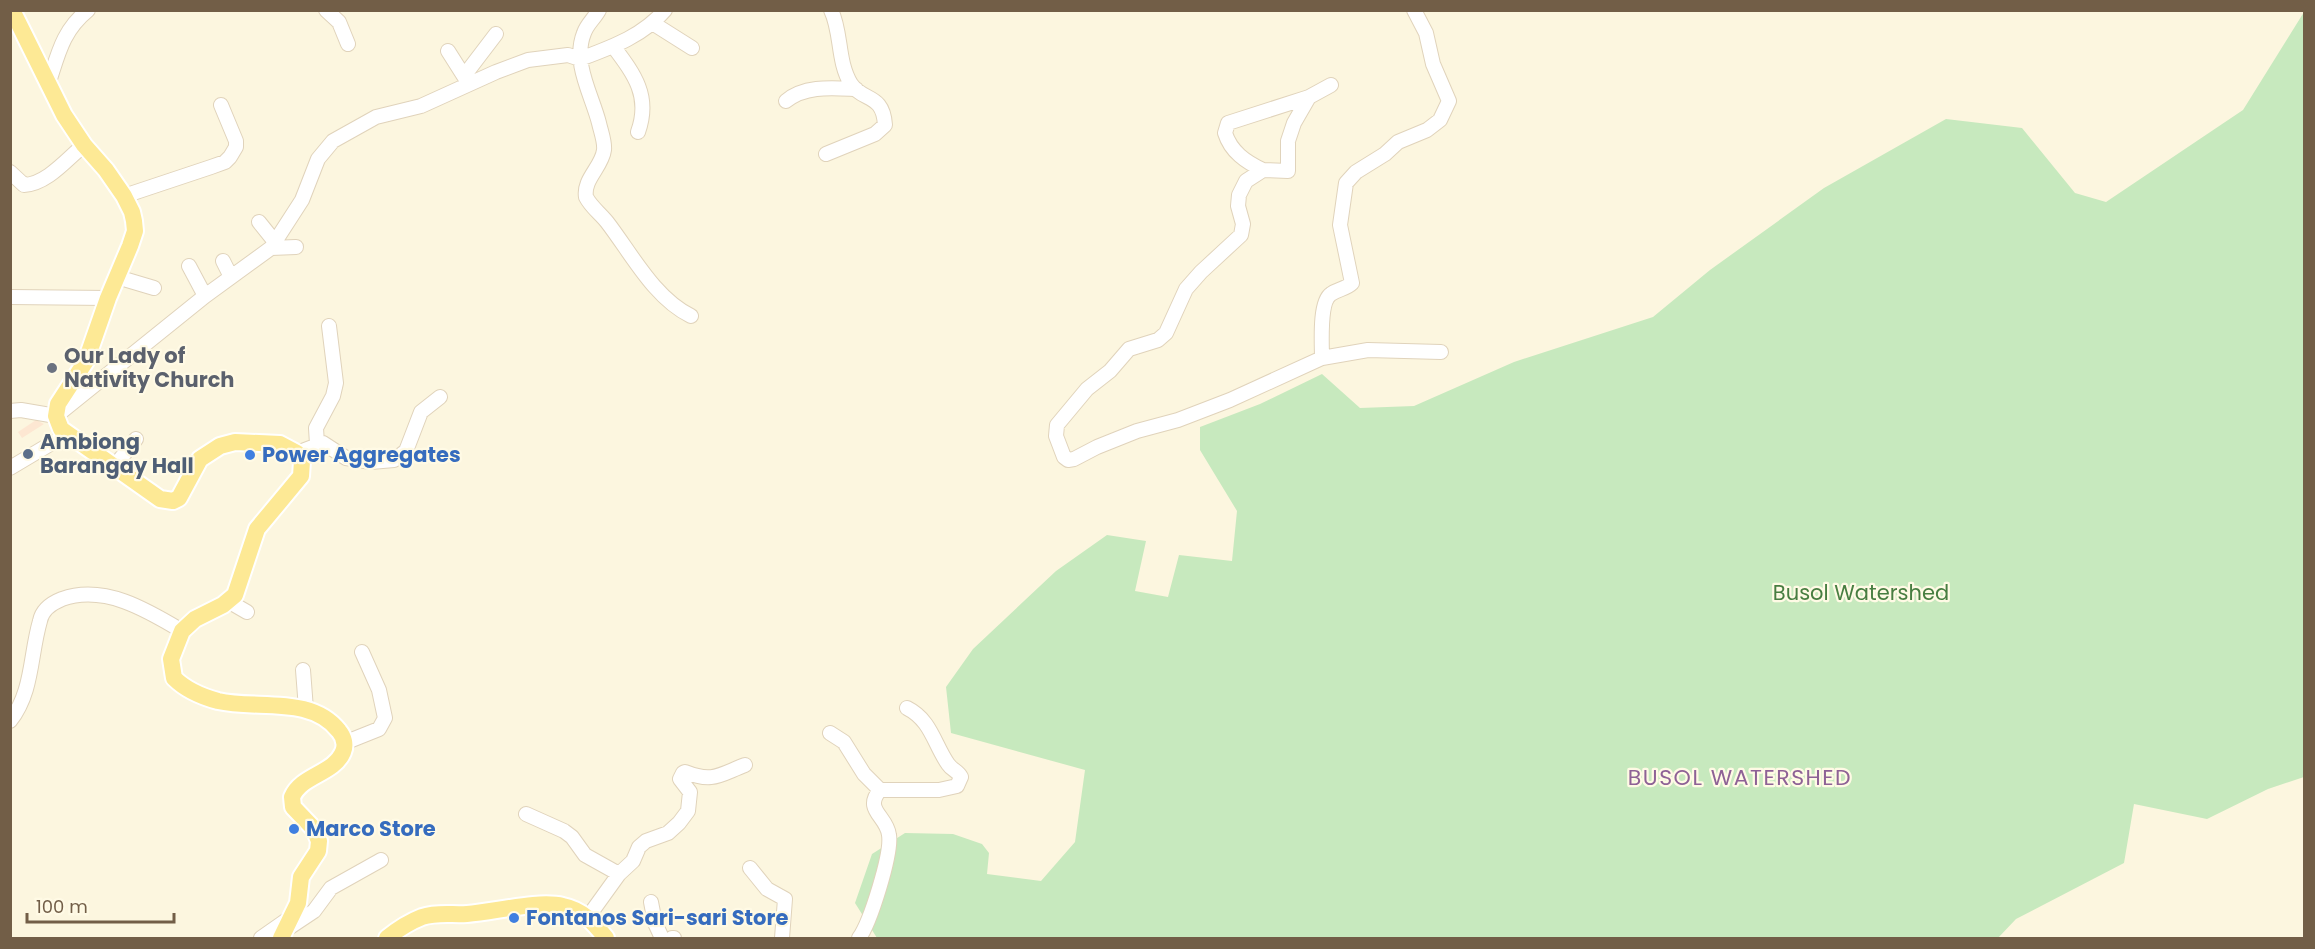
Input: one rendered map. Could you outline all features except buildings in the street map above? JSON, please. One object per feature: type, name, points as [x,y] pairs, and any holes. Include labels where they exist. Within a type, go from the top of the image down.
[{"type":"main road","points":[[12,10],[48,85],[84,145],[106,170],[124,196],[132,212],[135,231],[86,361],[58,404],[56,416],[61,429],[160,499],[172,501],[183,493],[200,459],[220,446],[235,442],[280,444],[297,453],[302,461],[301,476],[257,529],[238,590],[228,601],[204,613],[182,631],[171,659],[173,675],[179,683],[216,700],[319,715],[343,736],[342,754],[336,761],[301,784],[292,796],[293,807],[314,829],[319,841],[318,850],[301,877],[298,903],[286,928]]},
{"type":"main road","points":[[387,939],[410,922],[434,914],[466,914],[547,905],[562,905],[588,917],[606,939]]},
{"type":"street","points":[[48,85],[56,56],[65,37],[76,19],[88,10]]},
{"type":"street","points":[[326,10],[339,22],[348,44]]},
{"type":"street","points":[[599,10],[583,35],[580,59],[597,112],[605,148],[588,181],[586,197],[607,222],[623,247],[668,300],[691,316]]},
{"type":"street","points":[[10,411],[21,410],[56,416],[205,296],[273,245],[302,200],[318,159],[333,141],[376,117],[421,106],[467,80],[528,60],[568,55],[580,59],[614,46],[654,24],[665,10]]},
{"type":"street","points":[[831,10],[842,61],[856,89]]},
{"type":"street","points":[[1322,358],[1323,313],[1326,300],[1331,294],[1352,283],[1341,225],[1346,183],[1356,172],[1385,154],[1398,142],[1427,130],[1440,120],[1449,100],[1432,64],[1425,33],[1414,10]]},
{"type":"street","points":[[654,24],[692,48]]},
{"type":"street","points":[[467,80],[496,34]]},
{"type":"street","points":[[614,46],[628,66],[643,95],[638,132]]},
{"type":"street","points":[[448,51],[467,80]]},
{"type":"street","points":[[1308,97],[1294,123],[1288,141],[1288,171],[1263,170],[1244,160],[1226,138],[1226,127],[1234,121],[1308,97],[1331,85]]},
{"type":"street","points":[[786,101],[802,92],[817,89],[856,89],[874,98],[882,111],[885,125],[875,134],[826,154]]},
{"type":"street","points":[[124,196],[225,162],[236,147],[236,141],[221,105]]},
{"type":"street","points":[[10,172],[24,185],[32,185],[48,176],[84,145]]},
{"type":"street","points":[[1263,170],[1246,181],[1239,195],[1238,206],[1243,224],[1241,235],[1201,272],[1186,290],[1166,333],[1158,340],[1129,349],[1110,371],[1087,389],[1057,425],[1056,436],[1064,457],[1068,460],[1074,459],[1097,447],[1230,400],[1322,358],[1368,350],[1441,352]]},
{"type":"street","points":[[259,222],[273,245]]},
{"type":"street","points":[[273,245],[296,247]]},
{"type":"street","points":[[223,261],[231,277]]},
{"type":"street","points":[[189,266],[205,296]]},
{"type":"street","points":[[117,277],[154,288]]},
{"type":"street","points":[[10,297],[108,298]]},
{"type":"street","points":[[317,444],[316,428],[333,396],[336,383],[329,326]]},
{"type":"street","points":[[297,453],[323,443],[346,458],[371,462],[394,460],[406,451],[421,412],[440,397]]},
{"type":"street","points":[[10,468],[67,434]]},
{"type":"street","points":[[114,467],[136,440]]},
{"type":"street","points":[[10,721],[22,702],[29,678],[40,618],[56,601],[81,594],[119,599],[182,631]]},
{"type":"street","points":[[228,601],[247,612]]},
{"type":"street","points":[[344,743],[379,729],[385,718],[379,690],[362,652]]},
{"type":"street","points":[[303,670],[319,715]]},
{"type":"street","points":[[830,733],[844,742],[864,774],[880,790],[947,790],[957,786],[960,781],[959,773],[949,765],[926,723],[915,712],[907,708]]},
{"type":"street","points":[[588,917],[619,874],[633,861],[639,847],[646,841],[668,833],[688,811],[690,792],[680,777],[682,773],[686,772],[704,779],[712,778],[745,765]]},
{"type":"street","points":[[859,939],[877,892],[890,845],[887,826],[874,806],[874,797],[880,790]]},
{"type":"street","points":[[526,814],[564,831],[572,837],[585,855],[619,874]]},
{"type":"street","points":[[261,939],[286,928],[314,911],[331,888],[381,860]]},
{"type":"street","points":[[750,868],[767,889],[785,899],[782,939]]},
{"type":"street","points":[[651,902],[655,923],[669,938]]},
{"type":"shaded area","points":[[36,420],[44,424],[22,438],[18,432]]},
{"type":"green space","name":"Busol Watershed","points":[[2304,12],[2304,777],[2268,789],[2207,819],[2134,804],[2124,863],[2016,919],[1998,938],[877,938],[855,903],[872,854],[905,833],[953,834],[982,844],[989,853],[987,874],[1041,881],[1075,842],[1085,770],[951,733],[946,687],[973,649],[1056,571],[1107,535],[1146,541],[1135,591],[1168,597],[1179,555],[1232,561],[1237,511],[1200,450],[1200,427],[1260,404],[1322,374],[1360,408],[1414,406],[1514,362],[1653,317],[1710,270],[1824,188],[1946,119],[2022,128],[2075,193],[2106,202],[2243,110]]},
{"type":"place","name":"Our Lady of Nativity Church","points":[[52,368]]},
{"type":"place","name":"Ambiong Barangay Hall","points":[[28,454]]},
{"type":"place","name":"Power Aggregates","points":[[250,455]]},
{"type":"place","name":"Marco Store","points":[[294,829]]},
{"type":"place","name":"Fontanos Sari-sari Store","points":[[514,918]]},
{"type":"district","name":"BUSOL WATERSHED","points":[[1740,777]]}]
